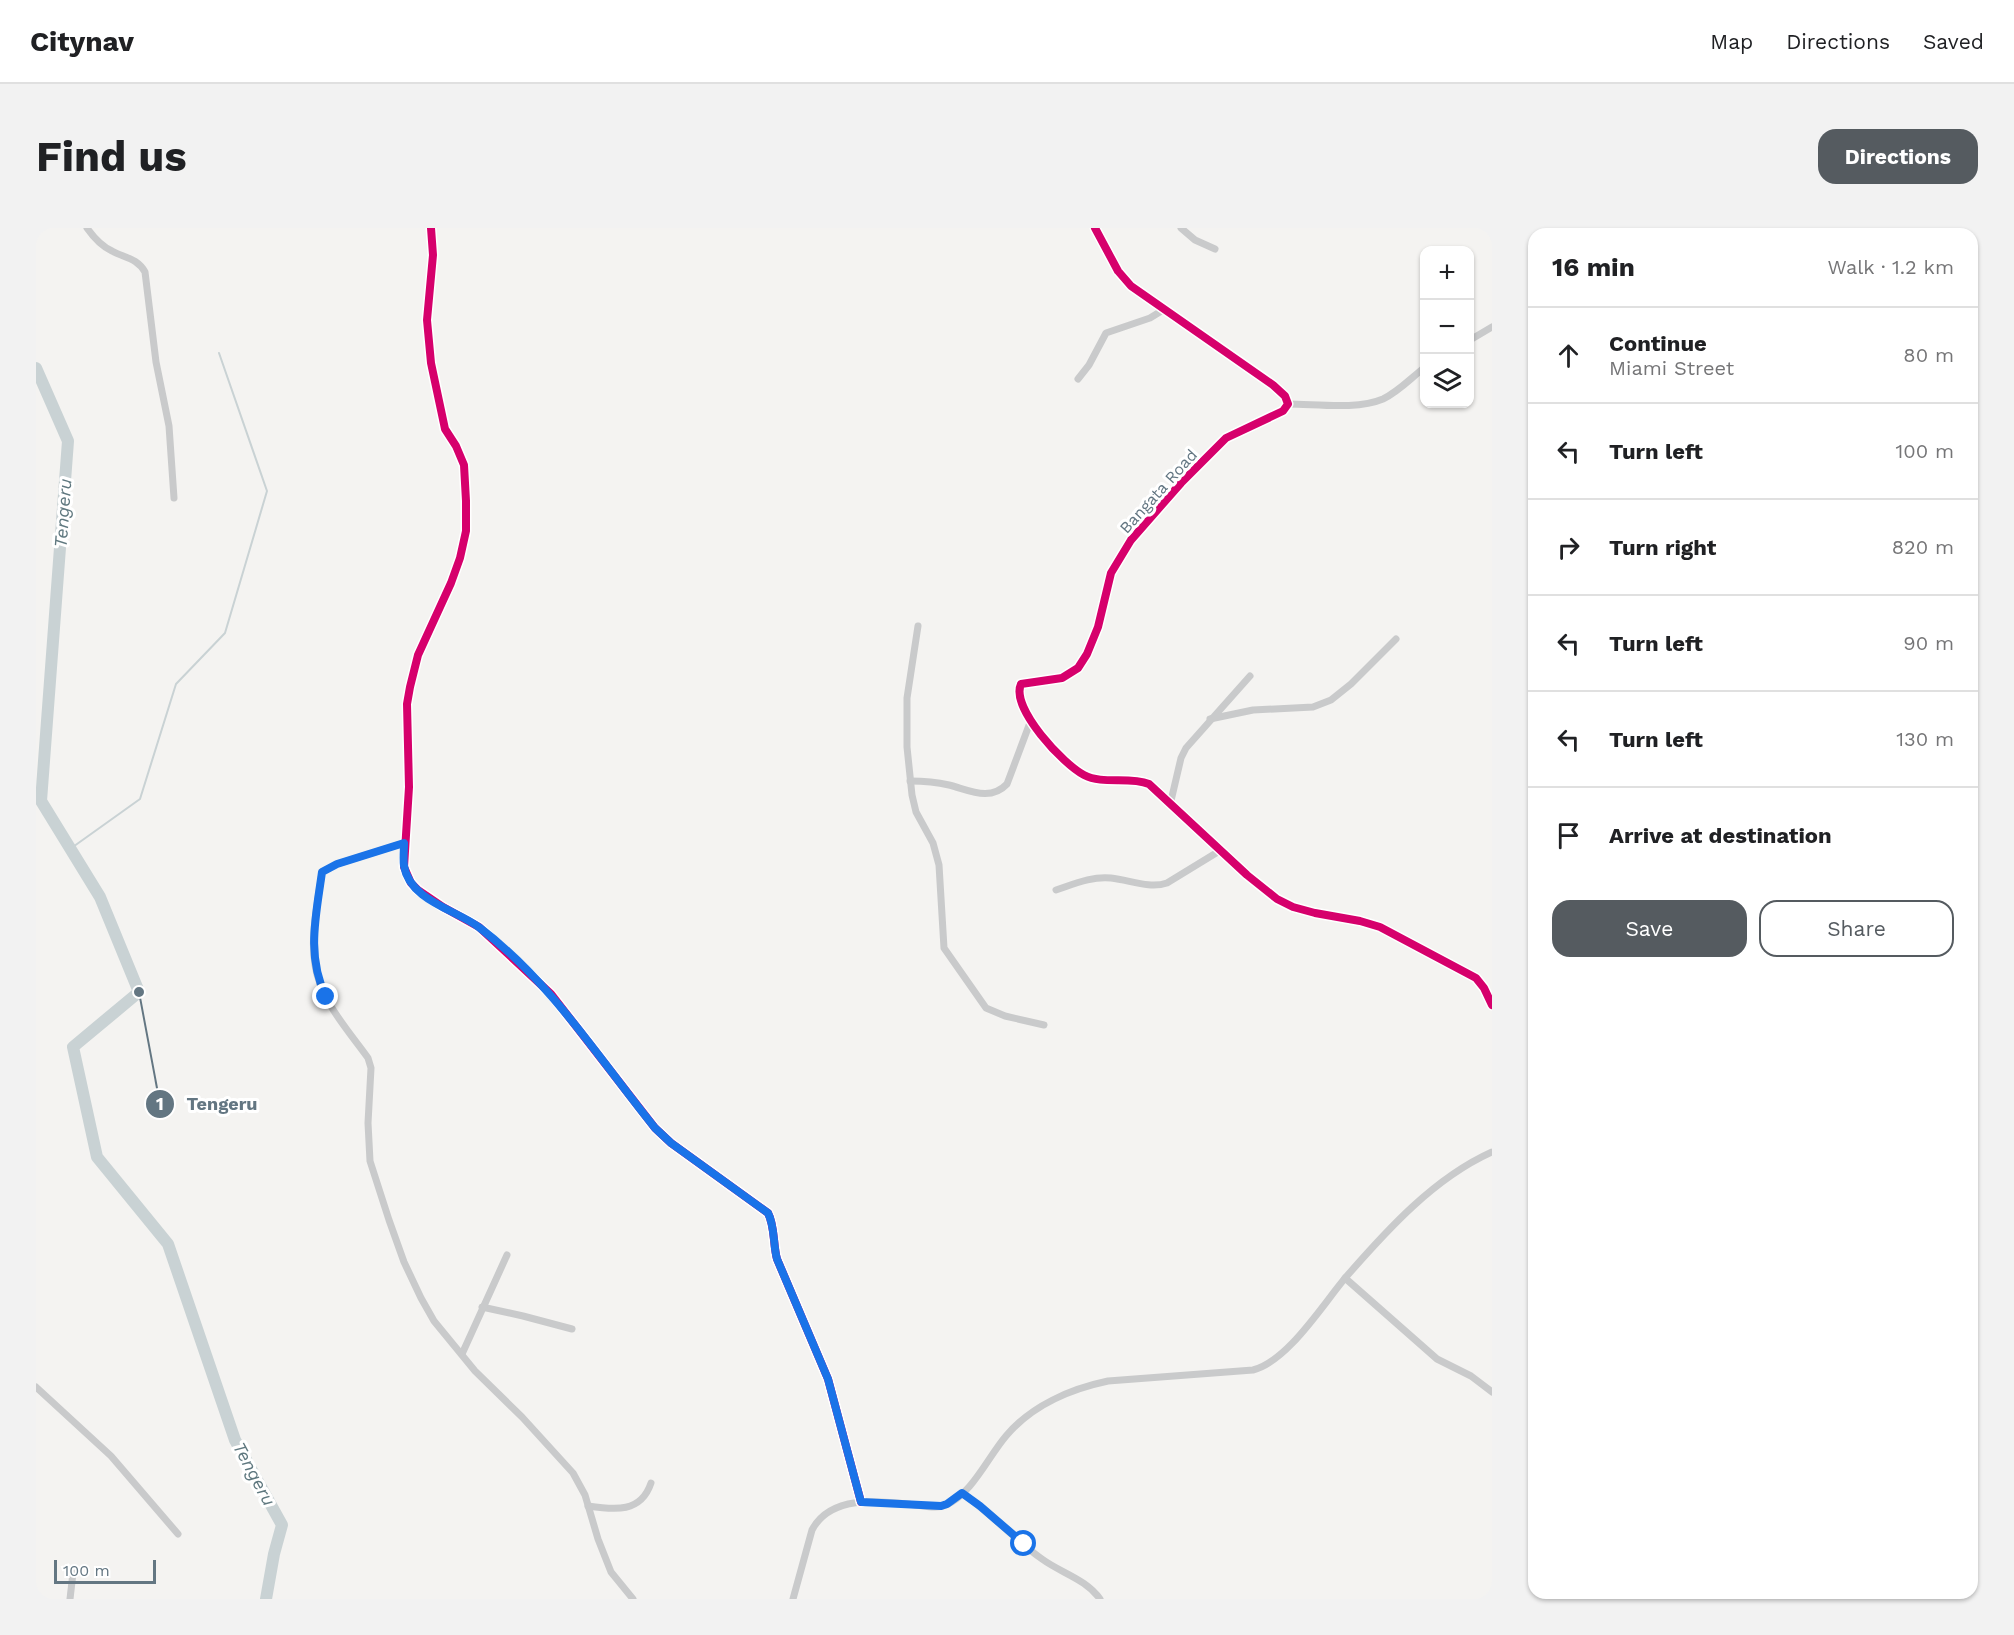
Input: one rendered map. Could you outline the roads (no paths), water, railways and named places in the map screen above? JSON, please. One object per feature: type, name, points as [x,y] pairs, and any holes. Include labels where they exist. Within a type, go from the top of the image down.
[{"type":"street","points":[[87,228],[94,238],[107,248],[136,261],[145,272],[153,346],[169,426],[174,498]]},
{"type":"street","points":[[431,228],[433,255],[427,313],[431,363],[445,429],[464,465],[465,531],[457,566],[418,655],[410,687],[407,704],[409,787],[404,867],[411,883],[418,890],[479,927],[552,994],[655,1128],[671,1143],[768,1213],[771,1218],[773,1246],[777,1259],[828,1379],[861,1502]]},
{"type":"street","points":[[1095,228],[1118,271],[1131,286],[1273,385],[1285,396],[1288,404],[1369,403],[1395,392],[1420,372]]},
{"type":"street","points":[[1181,228],[1194,240],[1215,249]]},
{"type":"street","points":[[1078,378],[1089,365],[1106,333],[1150,318],[1163,310]]},
{"type":"street","points":[[1474,338],[1492,327]]},
{"type":"street","name":"Bangata Road","points":[[1288,404],[1283,411],[1226,438],[1181,483],[1131,540],[1111,573],[1098,627],[1082,663],[1071,674],[1062,678],[1025,682],[1019,690],[1021,696],[1031,720],[1048,743],[1085,775],[1143,782],[1153,788],[1255,882],[1285,903],[1315,913],[1371,923],[1476,978],[1492,1005]]},
{"type":"street","points":[[918,626],[911,660],[906,706],[910,781],[916,812],[933,843],[939,865],[943,940],[946,953],[986,1008],[1005,1016],[1044,1025]]},
{"type":"street","points":[[1210,719],[1253,710],[1313,707],[1331,700],[1351,684],[1396,639]]},
{"type":"street","points":[[1170,805],[1182,758],[1192,739],[1250,676]]},
{"type":"street","points":[[910,781],[933,782],[981,794],[1000,790],[1007,784],[1031,720]]},
{"type":"street","points":[[404,843],[337,864],[322,872],[314,944],[319,982],[326,997],[368,1058],[371,1068],[368,1123],[370,1161],[404,1262],[434,1321],[492,1389],[522,1417],[573,1473],[588,1506],[611,1572],[633,1599]]},
{"type":"street","points":[[1056,890],[1082,881],[1103,878],[1158,886],[1167,883],[1221,850]]},
{"type":"street","points":[[793,1599],[808,1540],[816,1522],[836,1507],[861,1502],[941,1506],[947,1504],[962,1493],[1005,1437],[1024,1418],[1047,1403],[1085,1386],[1108,1381],[1258,1369],[1279,1355],[1299,1336],[1345,1278],[1436,1187],[1467,1165],[1492,1152]]},
{"type":"street","points":[[462,1354],[507,1255]]},
{"type":"street","points":[[1345,1278],[1430,1354],[1478,1381],[1492,1392]]},
{"type":"street","points":[[482,1307],[572,1329]]},
{"type":"street","points":[[36,1387],[111,1456],[178,1534]]},
{"type":"street","points":[[588,1506],[612,1509],[632,1506],[647,1495],[651,1483]]},
{"type":"street","points":[[962,1493],[1033,1553],[1051,1566],[1075,1577],[1100,1599]]},
{"type":"street","points":[[70,1599],[73,1573]]},
{"type":"waterway","points":[[70,849],[140,799],[176,684],[225,633],[267,491],[219,353]]},
{"type":"waterway","name":"Tengeru","points":[[36,368],[68,441],[41,801],[100,897],[139,992],[73,1047],[97,1157],[168,1244],[235,1440],[282,1525],[266,1599]]},
{"type":"place","name":"Tengeru","points":[[139,992]]}]
